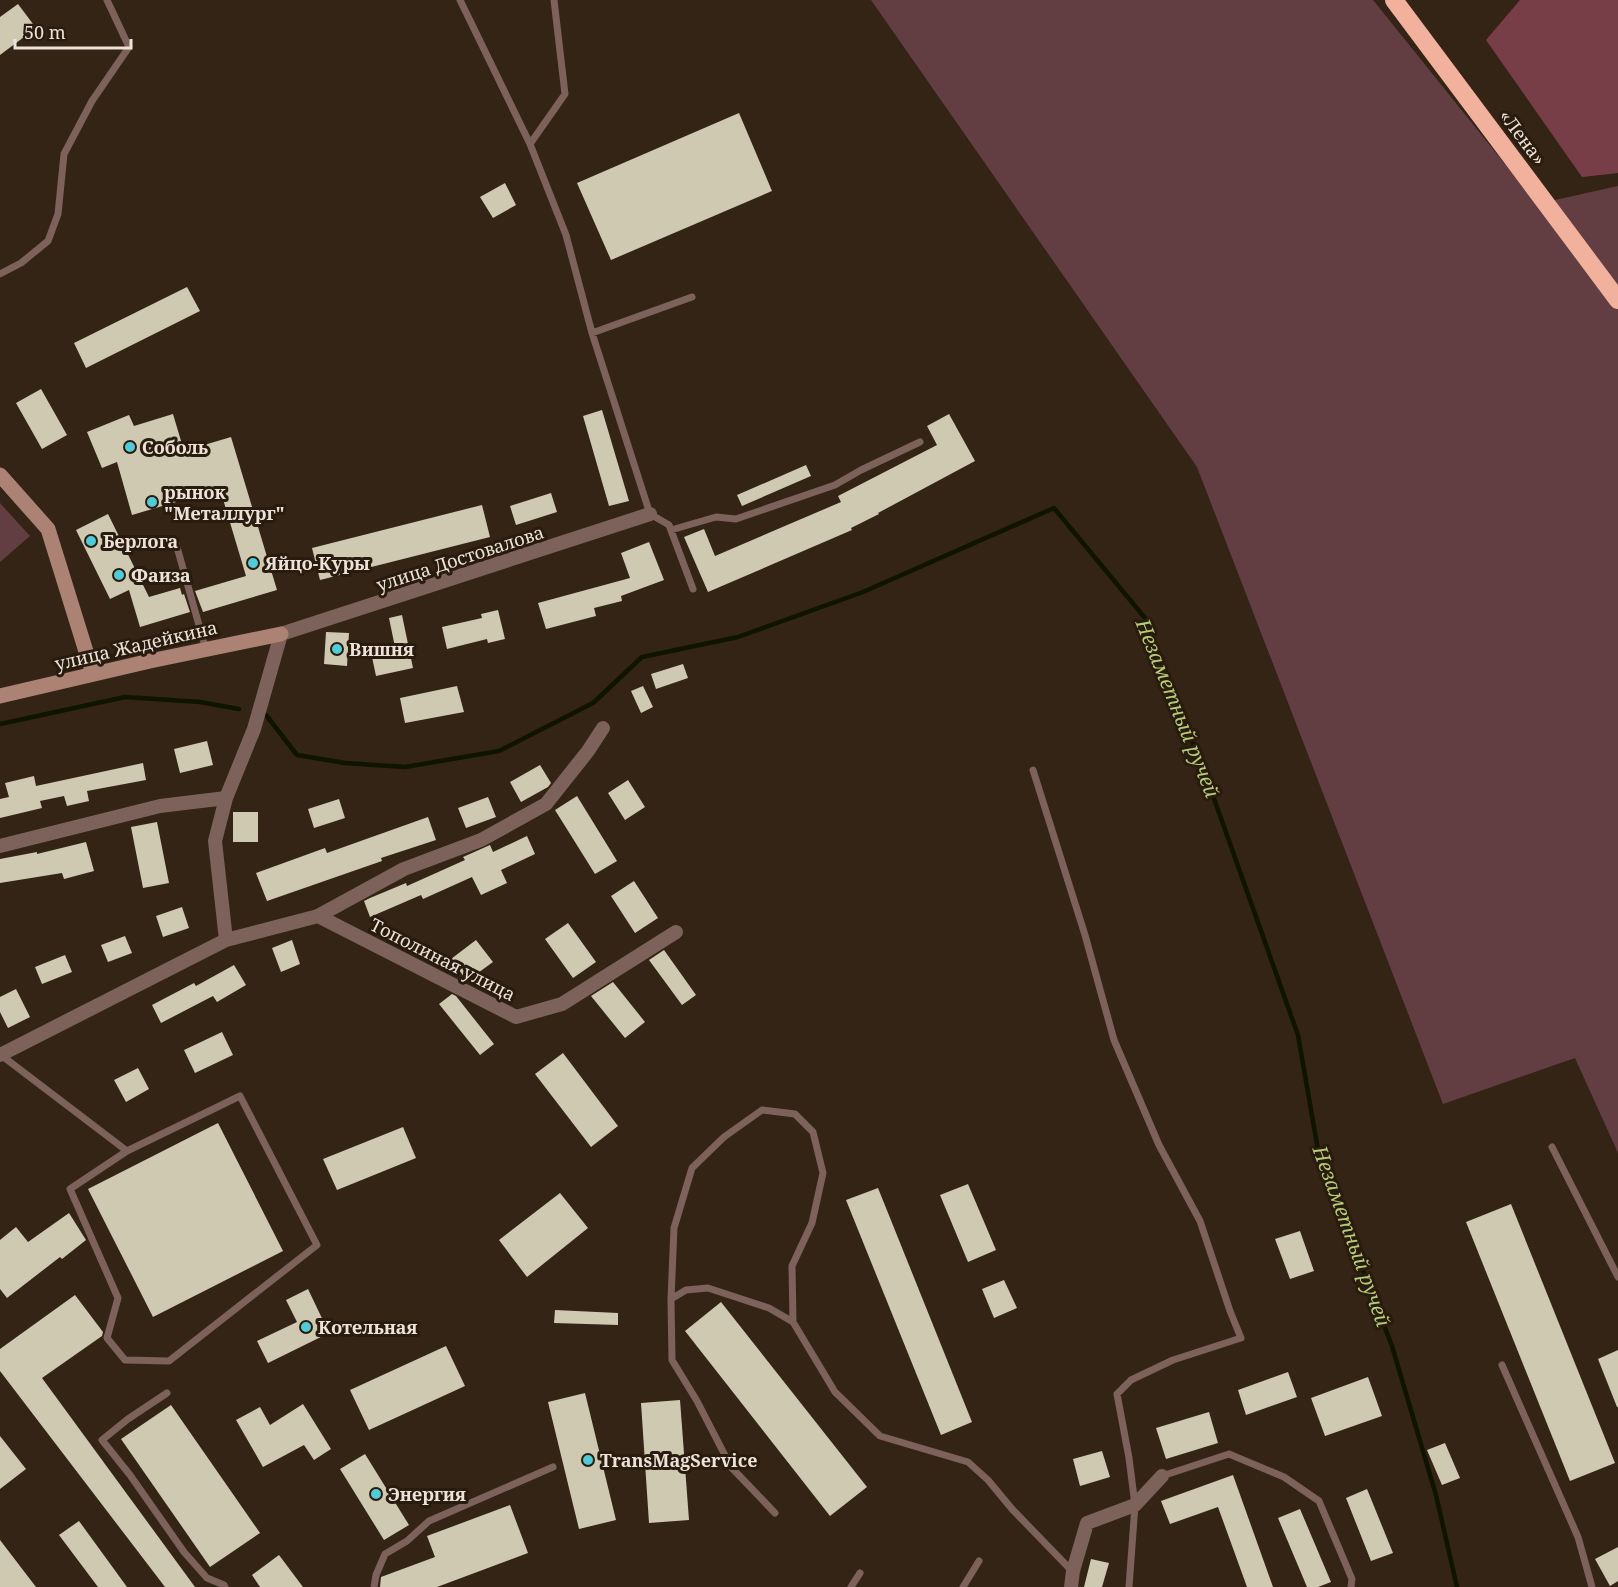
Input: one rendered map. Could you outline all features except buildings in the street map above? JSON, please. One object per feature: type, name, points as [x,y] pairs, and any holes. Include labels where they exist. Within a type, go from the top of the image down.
[{"type":"highway","name":"«Лена»","points":[[1394,0],[1618,300]]},
{"type":"street","points":[[0,475],[48,529],[93,674]]},
{"type":"street","name":"улица Достовалова","points":[[281,634],[650,514]]},
{"type":"street","points":[[226,940],[215,841],[226,798],[254,729],[281,634]]},
{"type":"street","name":"улица Жадейкина","points":[[0,696],[281,634]]},
{"type":"street","name":"Тополиная улица","points":[[0,1055],[226,940],[318,916],[404,869],[481,840],[546,804],[603,729]]},
{"type":"street","points":[[0,846],[160,806],[226,798]]},
{"type":"street","name":"Тополиная улица","points":[[318,916],[516,1017],[562,1004],[676,932]]},
{"type":"street","points":[[1071,1587],[1073,1571],[1087,1523],[1135,1505],[1162,1476]]},
{"type":"lane","points":[[0,274],[48,242],[58,214],[64,154],[92,101],[129,47],[107,0]]},
{"type":"lane","points":[[460,0],[530,144],[566,235],[592,333],[650,514],[669,525],[693,589]]},
{"type":"lane","points":[[530,144],[566,94],[554,0]]},
{"type":"lane","points":[[592,333],[692,297]]},
{"type":"lane","points":[[671,530],[716,517],[736,519],[835,485],[920,442]]},
{"type":"lane","points":[[175,540],[206,650]]},
{"type":"lane","points":[[1033,770],[1085,935],[1114,1040],[1160,1146],[1200,1221],[1241,1338],[1173,1360],[1131,1380],[1117,1394],[1135,1505],[1129,1587]]},
{"type":"lane","points":[[0,1055],[127,1151]]},
{"type":"lane","points":[[240,1096],[317,1245],[169,1361],[125,1360],[107,1338],[118,1298],[70,1188],[127,1151],[240,1096]]},
{"type":"lane","points":[[775,1513],[731,1467],[697,1401],[672,1360],[671,1299],[674,1228],[692,1168],[724,1137],[762,1110],[795,1114],[813,1132],[823,1173],[812,1223],[792,1266],[793,1322]]},
{"type":"lane","points":[[1552,1147],[1618,1277]]},
{"type":"lane","points":[[671,1299],[686,1290],[708,1288],[769,1308],[793,1322],[835,1392],[879,1436],[968,1462],[988,1480],[1012,1509],[1073,1571]]},
{"type":"lane","points":[[1503,1365],[1578,1537],[1592,1587]]},
{"type":"lane","points":[[167,1393],[102,1440],[130,1474],[184,1552],[207,1578],[225,1587]]},
{"type":"lane","points":[[1162,1476],[1229,1454],[1284,1478],[1318,1501],[1352,1579],[1351,1587]]},
{"type":"lane","points":[[374,1587],[376,1575],[385,1554],[407,1541],[429,1521],[553,1467]]},
{"type":"lane","points":[[963,1587],[979,1561]]},
{"type":"lane","points":[[851,1587],[860,1573]]},
{"type":"shaded area","points":[[871,0],[1373,0],[1537,204],[1618,186],[1618,1153],[1575,1058],[1443,1104],[1197,467]]},
{"type":"shaded area","points":[[1520,0],[1618,0],[1618,173],[1582,177],[1486,40]]},
{"type":"shaded area","points":[[0,503],[30,536],[0,562]]},
{"type":"waterway","name":"Незаметный ручей","points":[[266,715],[297,755],[345,763],[405,767],[499,751],[593,703],[642,657],[738,637],[863,592],[1054,508],[1145,618],[1212,793],[1298,1035],[1319,1156],[1392,1346],[1436,1495],[1457,1587]]},
{"type":"waterway","name":"Незаметный ручей","points":[[0,724],[125,697],[200,702],[239,709]]},
{"type":"place","name":"Соболь","points":[[130,447]]},
{"type":"place","name":"рынок \"Металлург\"","points":[[152,502]]},
{"type":"place","name":"Берлога","points":[[91,541]]},
{"type":"place","name":"Яйцо-Куры","points":[[253,563]]},
{"type":"place","name":"Фаиза","points":[[119,575]]},
{"type":"place","name":"Вишня","points":[[337,649]]},
{"type":"place","name":"Котельная","points":[[306,1327]]},
{"type":"place","name":"TransMagService","points":[[588,1460]]},
{"type":"place","name":"Энергия","points":[[376,1494]]}]
